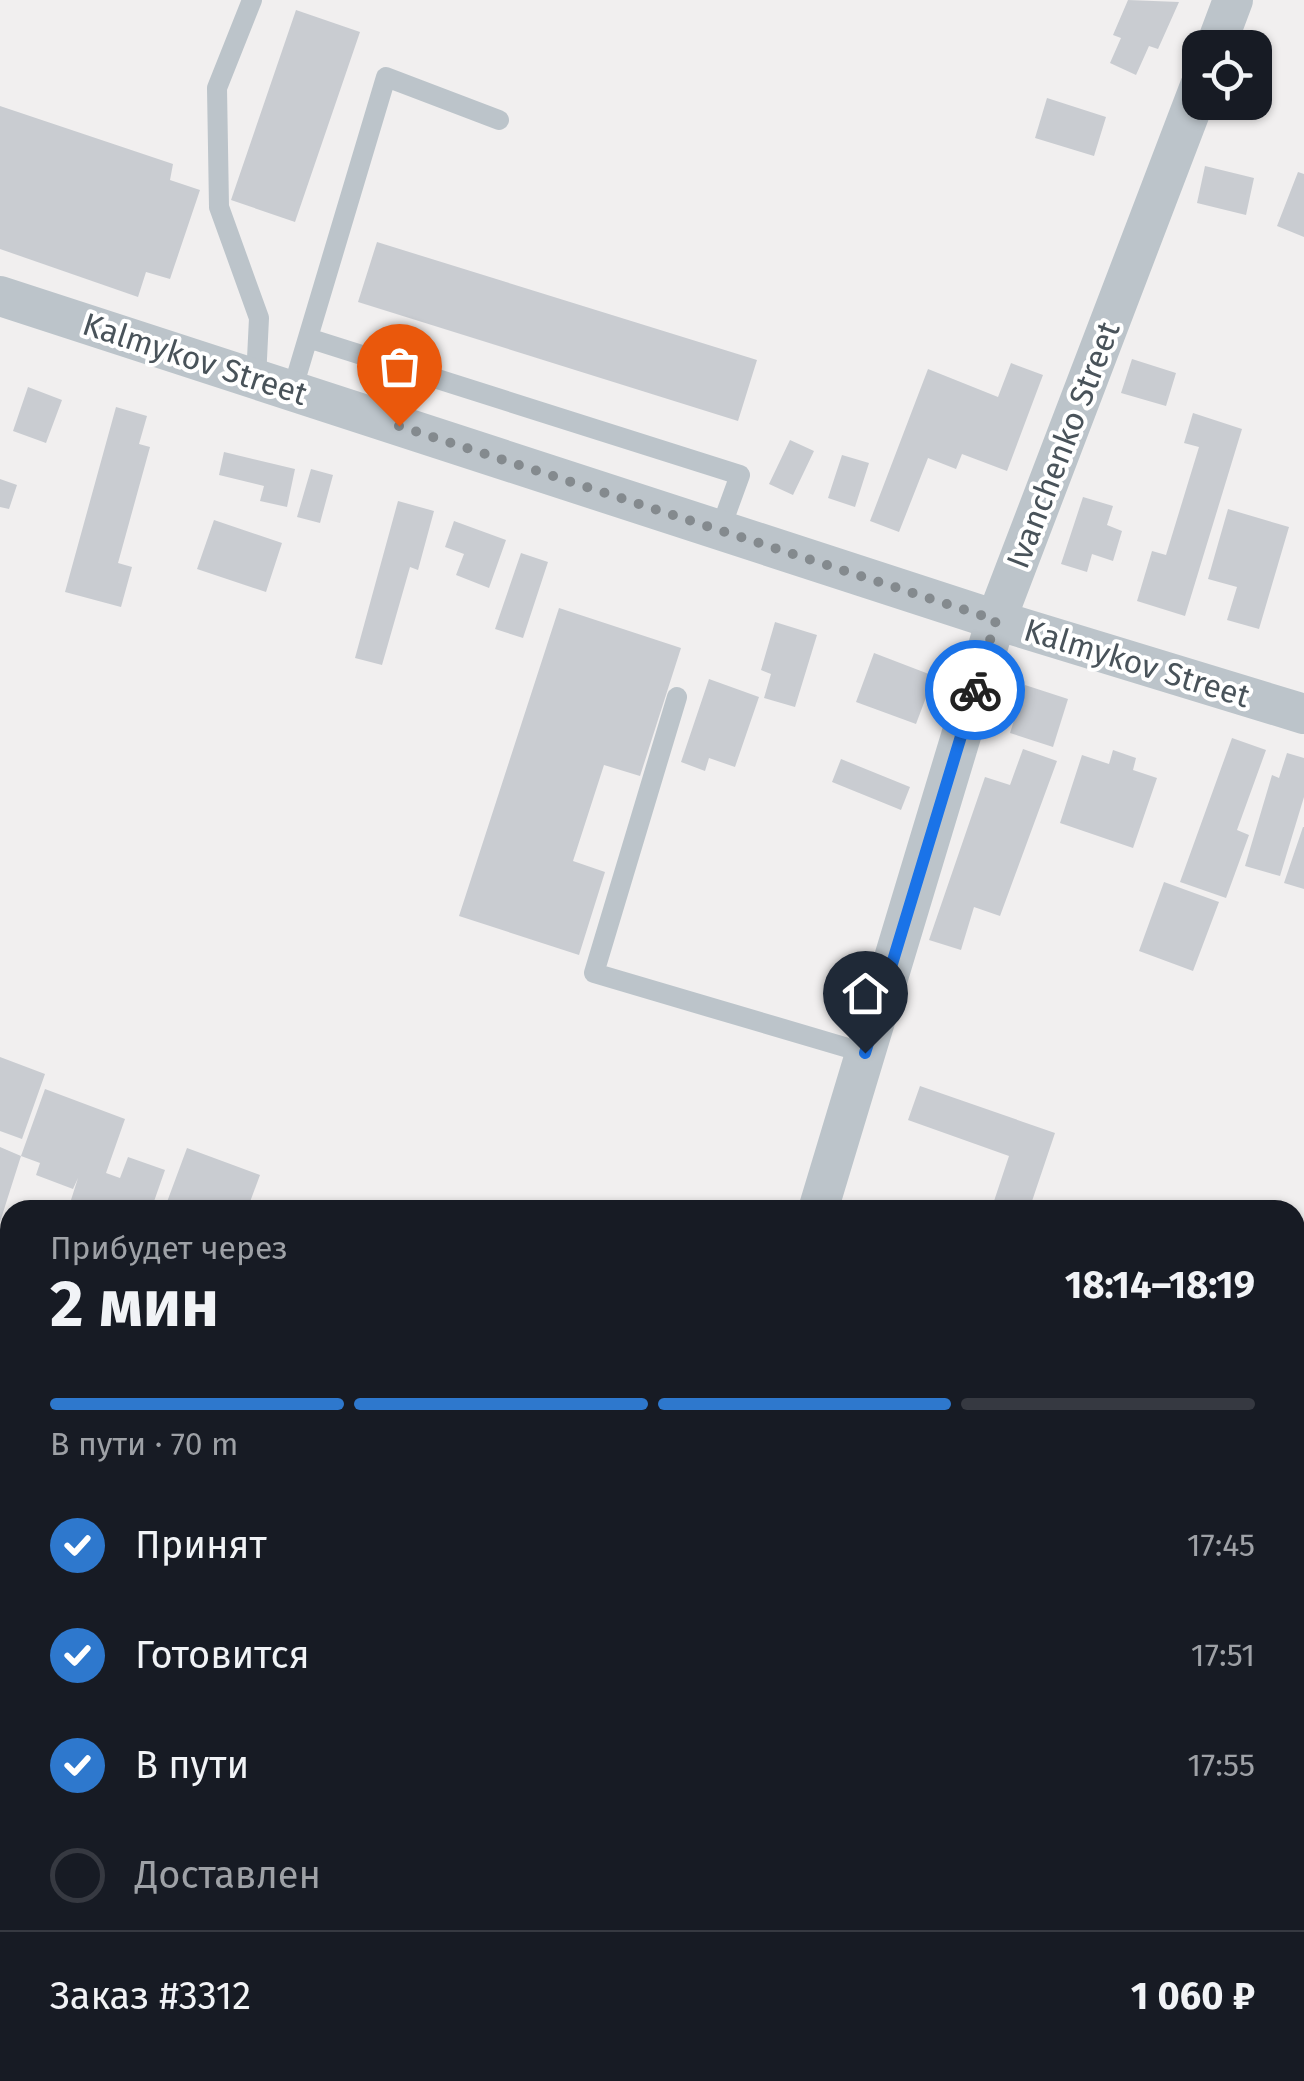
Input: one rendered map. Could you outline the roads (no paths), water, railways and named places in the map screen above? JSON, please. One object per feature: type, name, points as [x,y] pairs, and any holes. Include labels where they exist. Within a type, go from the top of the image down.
[{"type":"street","points":[[1222,30],[1233,0]]},
{"type":"street","name":"Ivanchenko Street","points":[[821,1200],[996,620],[1187,120]]},
{"type":"street","name":"Kalmykov Street","points":[[0,296],[996,620],[1304,714]]},
{"type":"lane","points":[[252,0],[217,88],[218,207],[258,318],[274,385]]},
{"type":"lane","points":[[274,385],[308,338],[386,77],[499,120]]},
{"type":"lane","points":[[308,338],[740,476],[720,530]]},
{"type":"lane","points":[[677,698],[594,973],[865,1053]]}]
